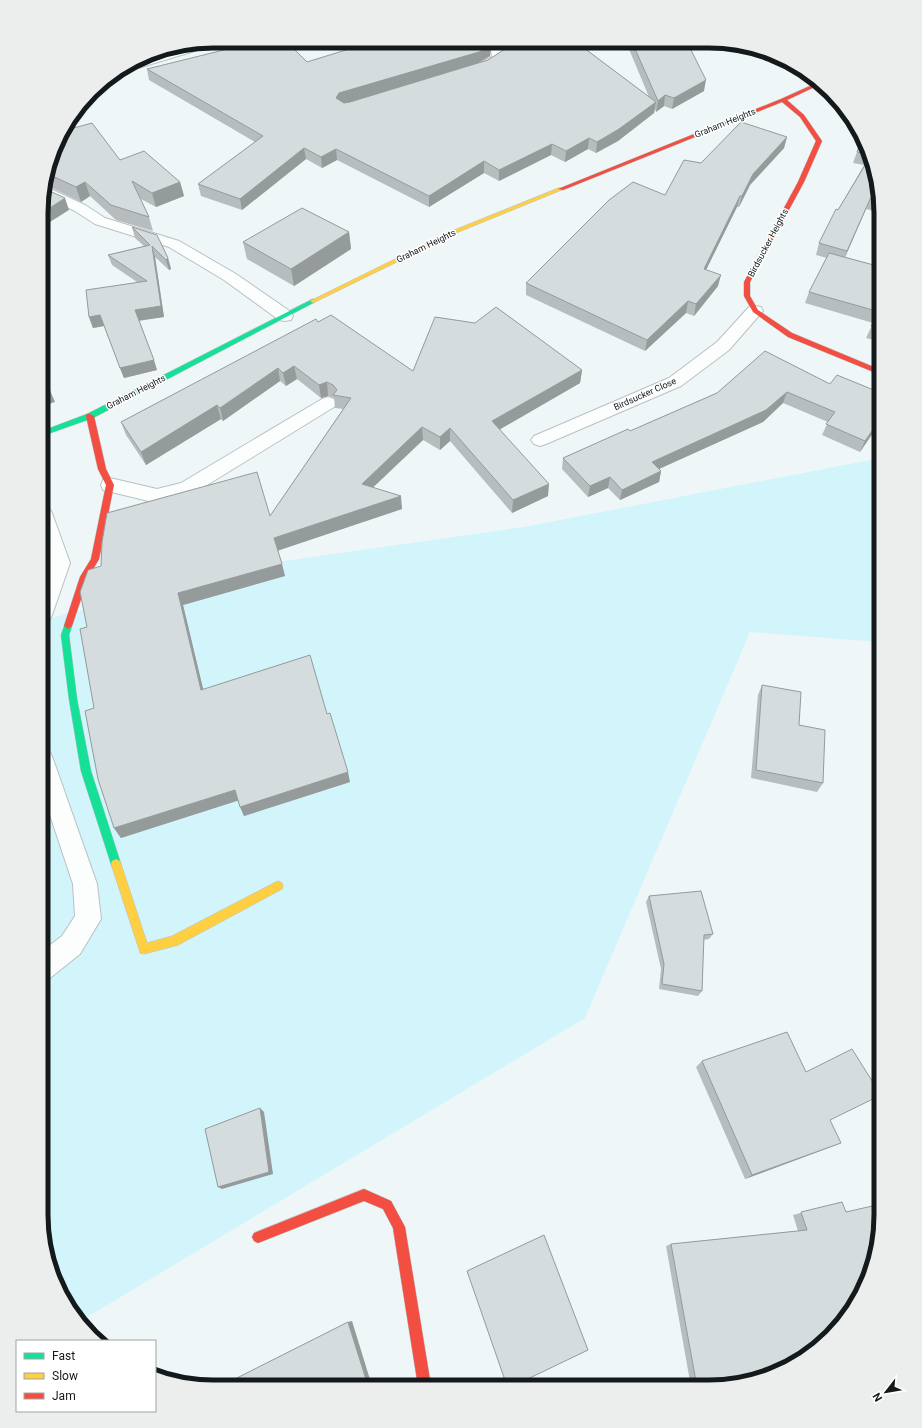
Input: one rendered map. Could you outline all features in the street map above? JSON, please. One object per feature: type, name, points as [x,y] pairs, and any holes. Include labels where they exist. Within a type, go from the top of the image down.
[{"type":"street","points":[[460,74],[483,67],[498,58],[496,48]]},
{"type":"street","points":[[158,58],[177,52]]},
{"type":"street","name":"Graham Heights","points":[[48,432],[90,416],[454,232],[784,100],[814,86]]},
{"type":"street","name":"Birdsucker Heights","points":[[755,311],[748,296],[747,282],[801,182],[819,141],[802,116],[784,100]]},
{"type":"street","points":[[49,193],[80,208],[100,221],[174,244],[230,277],[286,316]]},
{"type":"street","points":[[755,311],[790,335],[874,370]]},
{"type":"street","name":"Birdsucker Close","points":[[540,440],[675,382],[723,346],[755,311]]},
{"type":"street","points":[[110,485],[158,496],[187,488],[328,403]]},
{"type":"street","points":[[90,416],[102,469],[110,485],[95,559],[84,577],[65,635],[73,699],[86,771],[144,949],[174,942],[278,886]]},
{"type":"street","points":[[48,530],[60,563],[48,597]]},
{"type":"street","points":[[48,776],[85,884],[88,919],[71,945],[48,963]]},
{"type":"street","points":[[258,1237],[364,1194],[387,1205],[400,1227],[424,1380]]},
{"type":"shaded area","points":[[874,459],[874,641],[750,632],[585,1018],[85,1319],[65,1288],[57,1268],[51,1247],[48,1226],[48,619],[256,565],[524,527]]},
{"type":"building","points":[[232,48],[293,48],[307,62],[352,48],[486,48],[479,52],[339,93],[336,98],[344,103],[488,60],[505,48],[584,48],[656,102],[619,129],[597,142],[589,138],[566,151],[552,144],[499,170],[484,161],[429,196],[336,149],[321,157],[304,148],[240,199],[198,184],[263,136],[147,69]]},
{"type":"building","points":[[635,48],[690,48],[706,80],[674,98],[665,95],[658,101]]},
{"type":"building","points":[[741,122],[787,137],[753,174],[742,196],[740,196],[704,269],[721,275],[696,304],[688,301],[647,340],[526,283],[609,200],[633,182],[665,195],[684,160],[701,163]]},
{"type":"building","points":[[92,123],[120,160],[144,151],[180,182],[152,193],[132,181],[149,217],[111,205],[85,182],[76,187],[52,176],[65,140],[71,129]]},
{"type":"building","points":[[859,146],[862,153],[857,152]]},
{"type":"building","points":[[866,164],[874,198],[871,197],[847,251],[819,243],[836,209],[838,210]]},
{"type":"building","points":[[49,191],[65,198],[48,209]]},
{"type":"building","points":[[302,208],[349,232],[291,269],[243,242]]},
{"type":"building","points":[[132,227],[157,235],[168,258],[166,260],[152,246],[161,306],[135,310],[154,360],[120,368],[100,315],[89,317],[86,290],[147,281],[108,255],[150,245]]},
{"type":"building","points":[[829,253],[874,265],[874,310],[809,292]]},
{"type":"building","points":[[496,307],[582,370],[492,421],[549,484],[513,500],[450,428],[440,437],[422,427],[362,484],[401,496],[274,538],[282,564],[178,593],[201,690],[310,655],[327,714],[330,713],[348,772],[240,807],[235,790],[114,828],[98,779],[85,711],[94,708],[80,629],[87,627],[80,592],[88,570],[101,566],[102,542],[107,513],[257,472],[270,516],[351,398],[333,395],[337,390],[333,385],[327,382],[319,385],[294,366],[283,373],[278,368],[220,408],[217,405],[141,452],[121,422],[316,319],[318,322],[331,315],[413,371],[435,317],[475,323]]},
{"type":"building","points":[[765,351],[830,384],[837,375],[874,390],[874,428],[865,441],[826,424],[835,412],[787,392],[766,410],[652,462],[661,471],[622,490],[610,477],[590,486],[563,458],[628,429],[630,431],[717,393]]},
{"type":"building","points":[[762,685],[801,692],[799,725],[825,730],[823,783],[756,770]]},
{"type":"building","points":[[701,891],[713,934],[704,935],[702,991],[662,984],[664,964],[649,896]]},
{"type":"building","points":[[787,1032],[806,1072],[852,1049],[874,1084],[874,1098],[830,1120],[841,1143],[752,1175],[702,1061]]},
{"type":"building","points":[[260,1108],[269,1172],[218,1187],[205,1129]]},
{"type":"building","points":[[842,1202],[846,1212],[874,1206],[873,1236],[868,1258],[857,1288],[846,1307],[826,1332],[818,1339],[801,1352],[782,1363],[741,1377],[720,1380],[696,1380],[671,1244],[807,1230],[801,1212]]},
{"type":"building","points":[[544,1235],[588,1350],[526,1380],[505,1380],[467,1271]]},
{"type":"building","points":[[348,1322],[366,1380],[233,1380]]},
{"type":"traffic: fast","points":[[48,432],[90,416],[313,301]]},
{"type":"traffic: fast","points":[[68,626],[65,635],[73,699],[86,771],[116,864]]},
{"type":"traffic: slow","points":[[313,301],[454,232],[561,189]]},
{"type":"traffic: slow","points":[[116,864],[144,949],[174,941],[278,886]]},
{"type":"traffic: jam","points":[[561,189],[783,100],[814,86]]},
{"type":"traffic: jam","points":[[783,100],[802,116],[819,141],[801,182],[747,282],[747,296],[755,311],[790,335],[874,370]]},
{"type":"traffic: jam","points":[[68,626],[84,577],[95,559],[110,485],[102,469],[90,416]]},
{"type":"traffic: jam","points":[[258,1237],[364,1195],[387,1205],[399,1227],[424,1380]]}]
